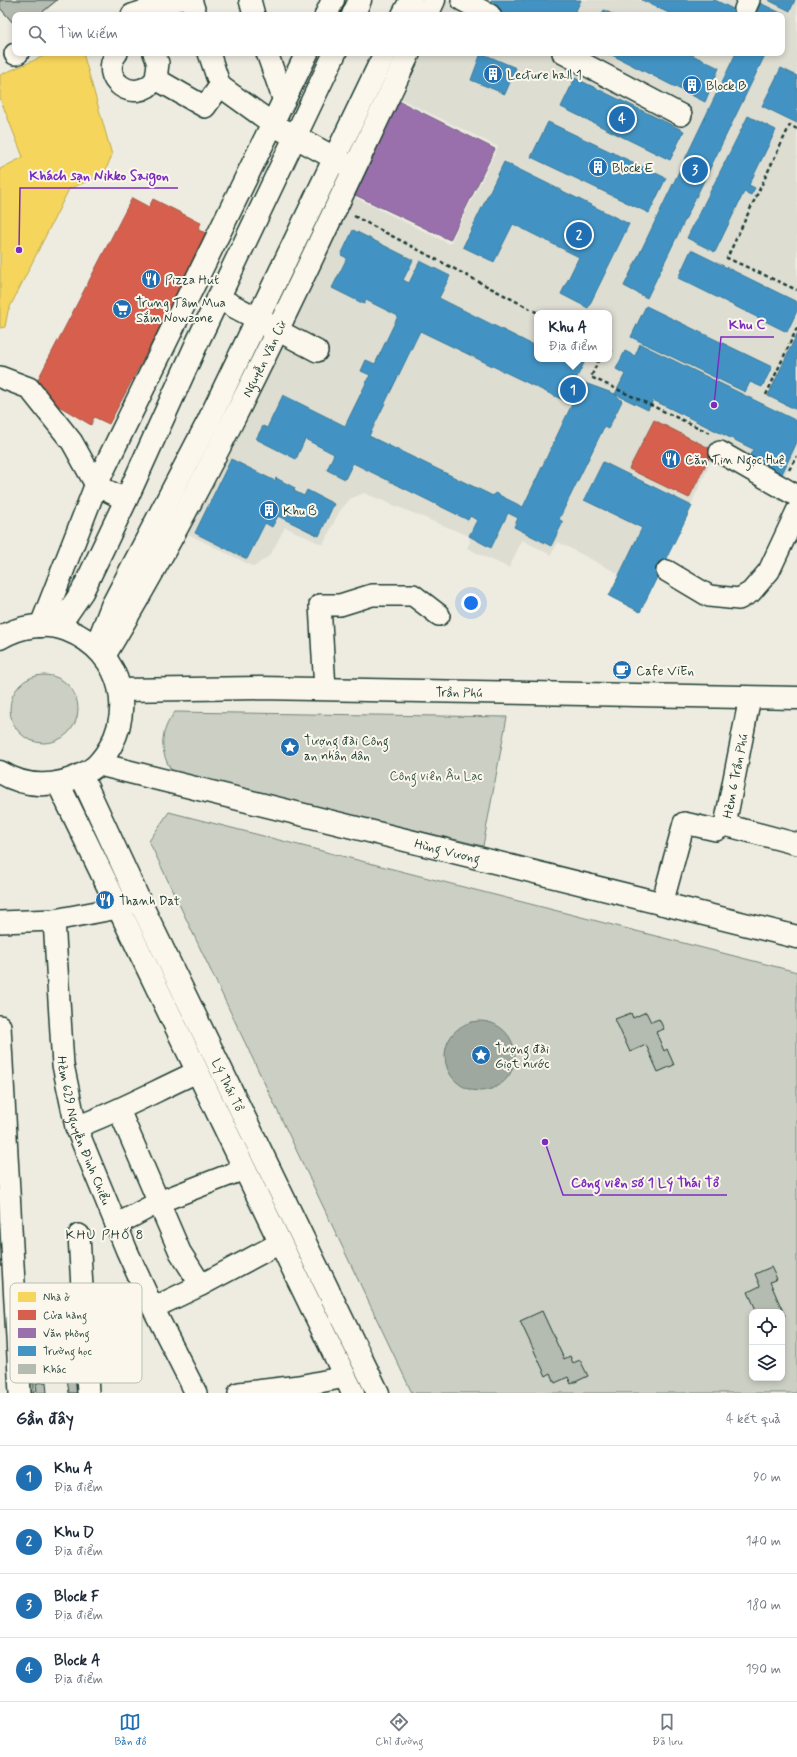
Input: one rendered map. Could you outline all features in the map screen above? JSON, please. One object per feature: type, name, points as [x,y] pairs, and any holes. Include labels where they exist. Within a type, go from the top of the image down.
[{"type":"main road","points":[[327,12],[333,0]]},
{"type":"main road","points":[[354,12],[360,0]]},
{"type":"main road","points":[[405,12],[411,0]]},
{"type":"main road","points":[[428,12],[434,0]]},
{"type":"main road","points":[[49,627],[96,484],[306,56]]},
{"type":"main road","points":[[49,627],[82,592],[126,500],[218,298],[334,56]]},
{"type":"main road","name":"Nguyễn Văn Cừ","points":[[100,652],[112,606],[208,422],[336,158],[384,56]]},
{"type":"main road","name":"Nguyễn Văn Cừ","points":[[100,652],[130,614],[221,446],[408,56]]},
{"type":"main road","points":[[273,124],[354,168]]},
{"type":"main road","points":[[218,298],[277,330]]},
{"type":"main road","points":[[172,330],[197,343]]},
{"type":"main road","points":[[0,636],[14,631],[49,627],[75,634],[100,652],[111,667],[120,690],[122,705],[116,734],[110,748],[89,770],[58,784],[41,785],[25,783],[0,772]]},
{"type":"main road","name":"Trần Phú","points":[[120,690],[326,689],[797,698]]},
{"type":"main road","name":"Lý Thái Tổ","points":[[89,770],[138,898],[378,1393]]},
{"type":"main road","name":"Hùng Vương","points":[[89,770],[797,937]]},
{"type":"main road","name":"Lý Thái Tổ","points":[[58,784],[349,1385]]},
{"type":"street","points":[[141,12],[177,0]]},
{"type":"street","points":[[190,0],[195,12]]},
{"type":"street","points":[[250,0],[253,12]]},
{"type":"street","points":[[462,0],[484,12]]},
{"type":"street","points":[[116,56],[112,64],[112,73],[120,86],[128,90],[144,90],[156,79],[158,63],[155,56]]},
{"type":"street","points":[[210,56],[220,86],[273,124]]},
{"type":"street","points":[[268,56],[284,101]]},
{"type":"street","points":[[569,56],[681,115]]},
{"type":"street","points":[[156,79],[206,107],[220,86]]},
{"type":"street","points":[[277,330],[317,351]]},
{"type":"street","points":[[0,377],[29,388],[72,442],[96,484],[126,500]]},
{"type":"street","points":[[719,444],[797,496]]},
{"type":"street","points":[[667,571],[709,596],[738,599],[751,592],[769,571],[797,511]]},
{"type":"street","points":[[326,689],[320,605],[340,605],[372,595],[413,595],[439,615]]},
{"type":"street","name":"Hẻm 6 Trần Phú","points":[[662,904],[684,823],[716,830],[725,825],[750,697]]},
{"type":"street","points":[[725,825],[797,844]]},
{"type":"street","points":[[0,922],[54,920],[118,908],[138,898]]},
{"type":"street","name":"Hẻm 629 Nguyễn Ðình Chiểu","points":[[54,920],[63,1065],[76,1127],[116,1225],[142,1283]]},
{"type":"street","points":[[0,1026],[4,1178],[12,1283]]},
{"type":"street","points":[[76,1127],[119,1110],[197,1072]]},
{"type":"street","points":[[119,1110],[180,1252],[201,1285]]},
{"type":"street","points":[[116,1225],[159,1202],[244,1169]]},
{"type":"street","points":[[79,1235],[82,1283]]},
{"type":"street","points":[[153,1308],[201,1285],[280,1243]]},
{"type":"street","name":"Hẻm 629 Nguyễn Ðình Chiểu","points":[[142,1283],[196,1393]]},
{"type":"street","points":[[330,1346],[351,1336]]},
{"type":"street","points":[[19,1383],[20,1393]]},
{"type":"street","points":[[87,1383],[88,1393]]},
{"type":"street","points":[[239,1393],[299,1386],[349,1385]]},
{"type":"path","points":[[797,129],[790,125],[727,258],[797,290]]},
{"type":"path","points":[[336,207],[534,311]]},
{"type":"path","points":[[766,395],[797,328]]},
{"type":"path","points":[[598,362],[591,377],[719,444]]},
{"type":"path","points":[[782,467],[789,470],[797,456]]},
{"type":"shaded area","points":[[445,0],[797,0],[797,450],[782,481],[717,449],[640,612],[609,596],[619,574],[558,542],[551,555],[522,540],[509,568],[467,548],[470,542],[469,536],[364,493],[350,499],[339,512],[323,545],[285,527],[271,554],[254,567],[188,534],[287,335],[352,196],[450,244],[498,147],[399,98],[419,56],[785,56],[785,12],[439,12]]},
{"type":"shaded area","points":[[480,1021],[499,1027],[509,1037],[515,1056],[509,1075],[499,1085],[480,1091],[461,1085],[451,1075],[445,1056],[451,1037],[461,1027]]},
{"type":"green space","points":[[37,675],[51,675],[63,681],[72,690],[78,702],[76,722],[68,733],[57,741],[51,743],[37,743],[31,741],[20,733],[12,722],[10,716],[10,702],[12,696],[20,685],[31,677]]},
{"type":"green space","name":"Công viên Âu Lạc","points":[[175,712],[507,717],[483,846],[173,773],[165,757],[163,742],[166,727]]},
{"type":"green space","points":[[169,812],[797,972],[797,1393],[412,1393],[149,841]]},
{"type":"building: Nhà ở","points":[[44,56],[84,56],[112,155],[104,174],[69,189],[8,311],[5,327],[0,328],[0,169],[23,157],[0,98],[0,75]]},
{"type":"building: Cửa hàng","name":"Trung Tâm Mua Sắm Nowzone","points":[[132,198],[149,207],[153,199],[201,223],[198,230],[209,234],[109,424],[94,417],[91,425],[42,396],[46,388],[36,383]]},
{"type":"building: Cửa hàng","name":"Căn Tin Ngọc Huệ","points":[[654,420],[713,450],[689,498],[629,469]]},
{"type":"building: Văn phòng","points":[[397,100],[495,149],[450,240],[353,194]]},
{"type":"building: Trường học","points":[[491,0],[581,0],[575,12],[493,12],[487,9]]},
{"type":"building: Trường học","points":[[642,0],[715,0],[739,12],[667,12]]},
{"type":"building: Trường học","points":[[768,0],[795,0],[790,11]]},
{"type":"building: Trường học","points":[[760,3],[779,12],[756,12]]},
{"type":"building: Trường học","name":"Lecture hall 1","points":[[480,56],[488,56],[516,68],[505,94],[471,80]]},
{"type":"building: Trường học","name":"Block B","points":[[614,56],[694,56],[719,68],[705,102]]},
{"type":"building: Trường học","points":[[735,56],[765,56],[647,298],[624,286]]},
{"type":"building: Trường học","points":[[781,68],[797,76],[797,123],[762,106]]},
{"type":"building: Trường học","points":[[575,78],[684,131],[670,160],[561,107]]},
{"type":"building: Trường học","points":[[748,116],[776,130],[749,185],[755,188],[751,195],[744,192],[715,252],[687,238]]},
{"type":"building: Trường học","name":"Block E","points":[[548,122],[666,178],[649,213],[531,157]]},
{"type":"building: Trường học","points":[[504,162],[629,224],[588,308],[561,294],[579,257],[513,224],[494,262],[463,247]]},
{"type":"building: Trường học","points":[[353,230],[413,260],[403,280],[409,283],[420,261],[450,276],[439,298],[534,346],[534,362],[584,362],[574,383],[580,386],[582,382],[615,394],[622,401],[608,429],[604,427],[559,519],[563,522],[551,546],[514,527],[518,518],[508,513],[491,548],[469,536],[477,520],[470,516],[468,520],[353,463],[345,479],[327,470],[334,454],[305,439],[296,459],[256,439],[263,426],[267,428],[283,395],[345,426],[370,375],[361,371],[366,360],[375,364],[398,316],[366,300],[364,304],[332,288],[347,258],[341,255]],"holes":[[[420,331],[565,401],[567,396],[574,400],[523,507],[495,493],[493,496],[369,436]]]},
{"type":"building: Trường học","points":[[691,250],[797,302],[797,311],[787,332],[678,278]]},
{"type":"building: Trường học","points":[[646,306],[772,367],[762,387],[750,382],[745,392],[631,337]]},
{"type":"building: Trường học","points":[[797,334],[797,410],[768,396]]},
{"type":"building: Trường học","points":[[640,344],[797,421],[797,442],[782,474],[749,457],[753,449],[653,400],[648,410],[615,394],[625,374],[616,369],[625,351],[635,356]]},
{"type":"building: Trường học","name":"Khu B","points":[[231,459],[275,481],[276,478],[295,488],[294,491],[304,496],[307,490],[334,504],[319,536],[278,516],[272,527],[265,523],[247,559],[195,533]]},
{"type":"building: Trường học","points":[[603,462],[692,506],[640,612],[609,596],[642,528],[584,500]]},
{"type":"building: Khác","points":[[0,0],[57,0],[43,12],[12,12],[12,22],[0,8]]},
{"type":"building: Khác","points":[[646,1012],[651,1022],[659,1019],[664,1029],[656,1032],[664,1051],[667,1049],[674,1065],[658,1072],[646,1045],[630,1052],[615,1019],[631,1013],[633,1018]]},
{"type":"building: Khác","points":[[771,1267],[777,1279],[770,1282],[782,1309],[756,1309],[748,1292],[760,1286],[755,1274]]},
{"type":"building: Khác","points":[[542,1311],[564,1359],[570,1356],[573,1363],[580,1360],[588,1376],[571,1384],[568,1377],[555,1383],[551,1373],[546,1376],[520,1321]]},
{"type":"building: Khác","points":[[24,1383],[34,1383],[34,1393],[25,1393]]},
{"type":"building: Khác","points":[[36,1383],[46,1383],[47,1393],[37,1393]]},
{"type":"building: Khác","points":[[68,1383],[78,1383],[79,1393],[69,1393]]},
{"type":"place","name":"Lecture hall 1","points":[[493,74]]},
{"type":"place","name":"Block B","points":[[692,85]]},
{"type":"place","name":"Block A","points":[[622,119]]},
{"type":"place","name":"Block E","points":[[598,167]]},
{"type":"place","name":"Block F","points":[[695,170]]},
{"type":"place","name":"Khu D","points":[[579,235]]},
{"type":"place","name":"Khách sạn Nikko Saigon","points":[[19,250]]},
{"type":"place","name":"Pizza Hut","points":[[151,279]]},
{"type":"place","name":"Trung Tâm Mua Sắm Nowzone","points":[[122,309]]},
{"type":"place","name":"Khu A","points":[[573,390]]},
{"type":"place","name":"Khu C","points":[[714,405]]},
{"type":"place","name":"Căn Tin Ngọc Huệ","points":[[671,459]]},
{"type":"place","name":"Khu B","points":[[269,510]]},
{"type":"place","name":"Cafe ViEn","points":[[622,670]]},
{"type":"place","name":"Tượng đài Công an nhân dân","points":[[290,747]]},
{"type":"place","name":"Thanh Dat","points":[[105,900]]},
{"type":"place","name":"Tượng đài Giọt nước","points":[[481,1055]]},
{"type":"place","name":"Công viên số 1 Lý Thái Tổ","points":[[545,1142]]},
{"type":"district","name":"KHU PHỐ 8","points":[[105,1234]]}]
